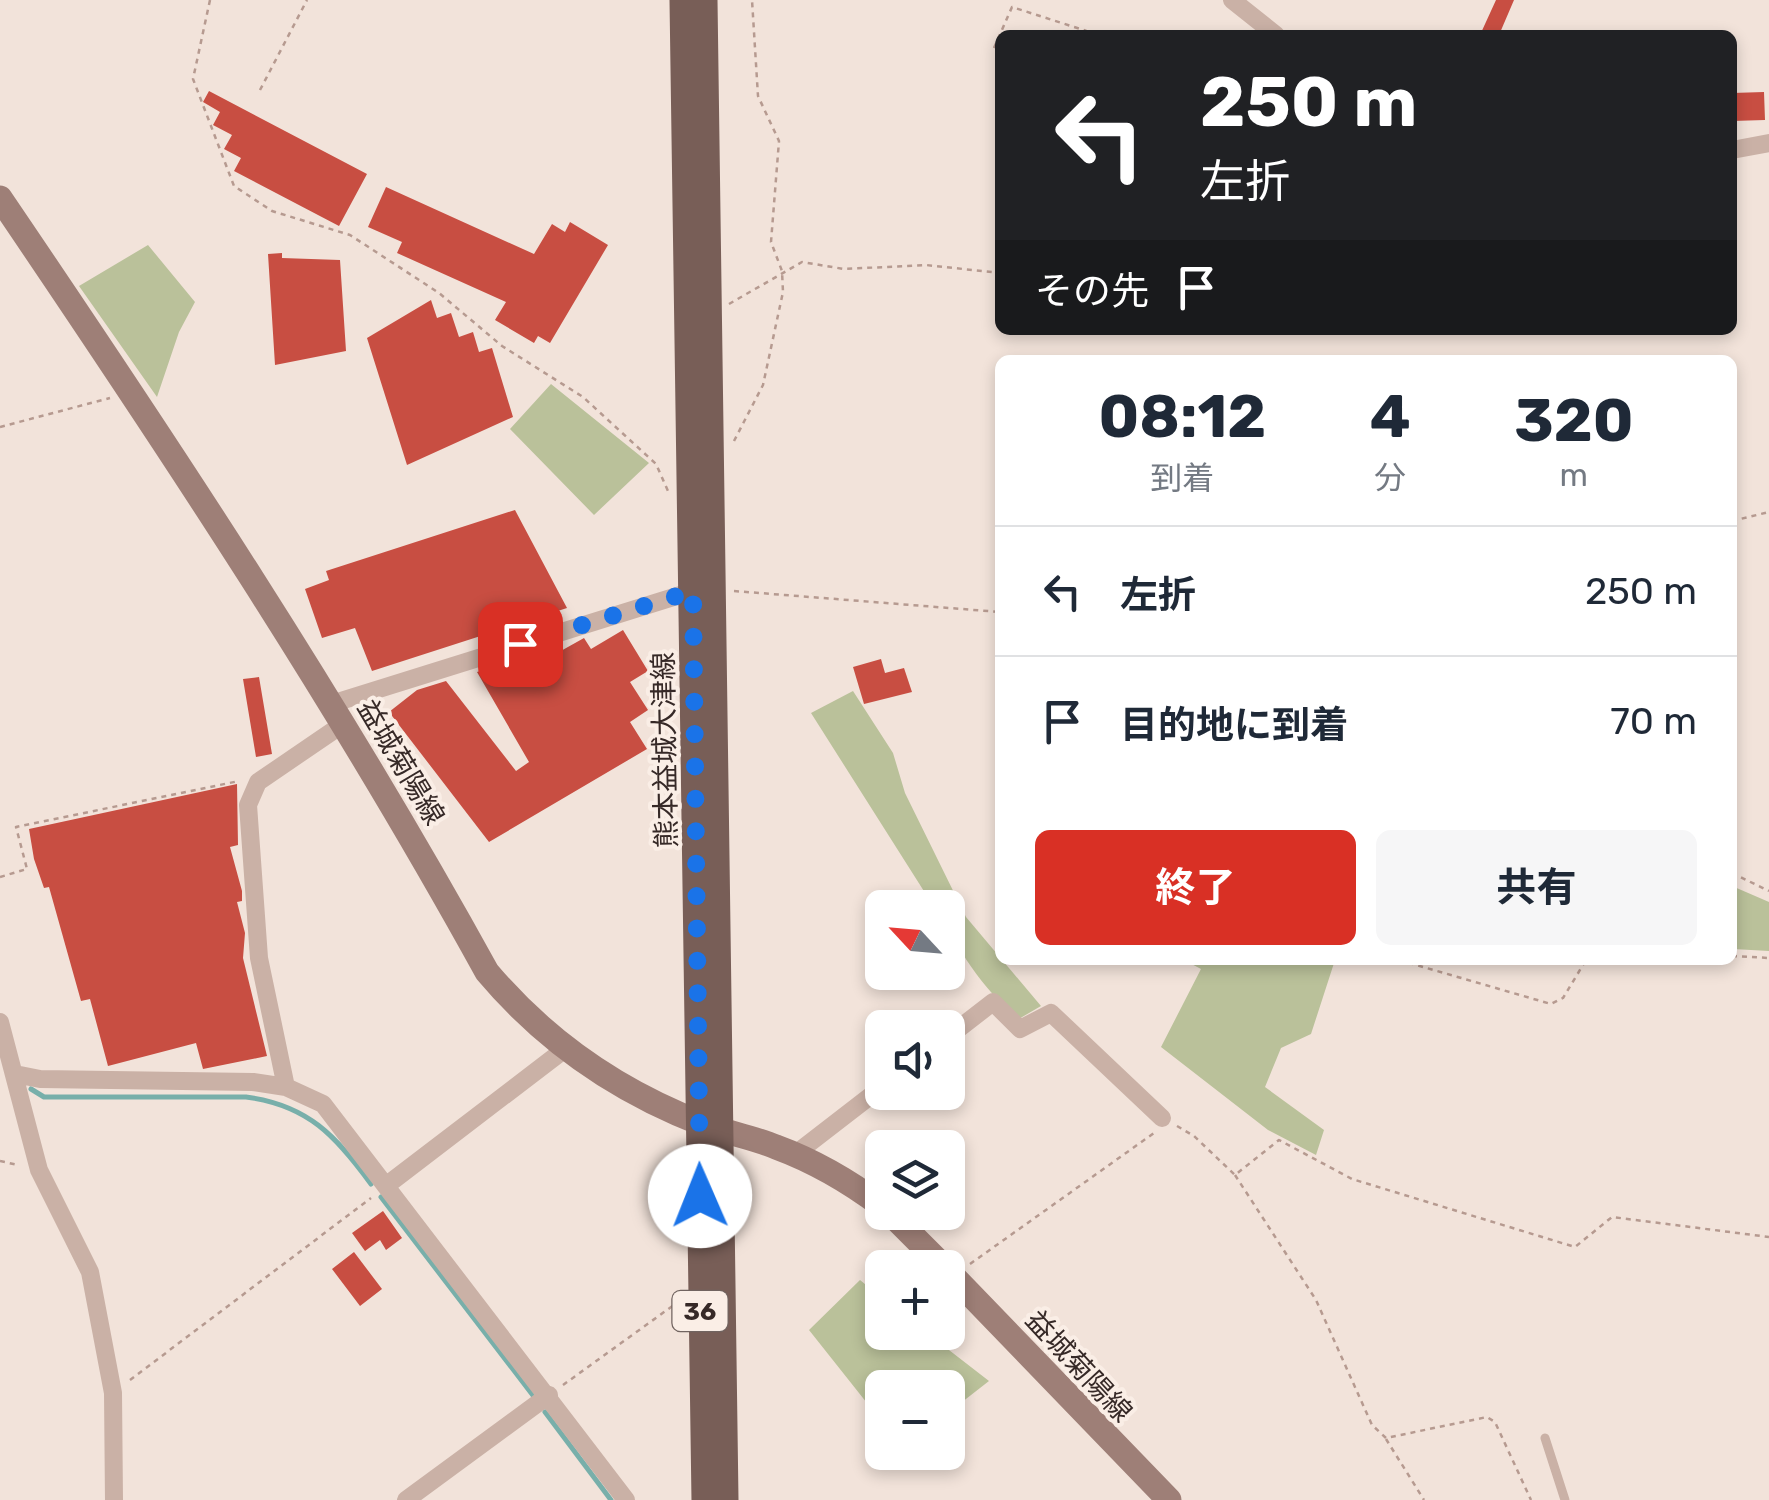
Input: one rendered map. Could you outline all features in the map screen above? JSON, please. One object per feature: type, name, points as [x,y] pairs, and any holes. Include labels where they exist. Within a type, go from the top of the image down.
[{"type":"main road","name":"熊本益城大津線","points":[[682,0],[703,590],[710,1126],[726,1500]]},
{"type":"main road","name":"熊本益城大津線","points":[[703,590],[710,311],[704,0]]},
{"type":"main road","name":"益城菊陽線","points":[[0,198],[132,393],[337,714],[487,972],[519,1010],[614,1084],[710,1126],[794,1155],[865,1195]]},
{"type":"main road","name":"熊本益城大津線","points":[[704,1500],[700,1286],[710,1126]]},
{"type":"main road","name":"益城菊陽線","points":[[907,1230],[927,1250]]},
{"type":"main road","name":"益城菊陽線","points":[[965,1290],[1169,1500]]},
{"type":"street","points":[[1232,0],[1270,30]]},
{"type":"street","points":[[1737,149],[1769,144]]},
{"type":"street","points":[[286,1088],[259,958],[248,805],[258,782],[337,714],[703,590]]},
{"type":"street","points":[[965,1024],[994,1002],[1020,1029],[1051,1013],[1162,1118]]},
{"type":"street","points":[[0,1022],[39,1170],[90,1272],[113,1393],[114,1500]]},
{"type":"street","points":[[387,1185],[565,1049]]},
{"type":"street","points":[[15,1074],[40,1079],[253,1082],[286,1088],[322,1104],[626,1500]]},
{"type":"street","points":[[794,1155],[865,1100]]},
{"type":"street","points":[[406,1500],[549,1395]]},
{"type":"lane","points":[[1545,1438],[1565,1500]]},
{"type":"path","points":[[210,0],[192,79],[234,186],[272,211],[350,235],[439,292],[502,346],[582,396],[656,464],[672,502]]},
{"type":"path","points":[[260,90],[306,0]]},
{"type":"path","points":[[727,454],[763,385],[783,292],[782,271],[771,242],[779,141],[758,96],[752,0]]},
{"type":"path","points":[[1002,30],[1012,7],[1083,30]]},
{"type":"path","points":[[710,311],[736,301],[802,262],[844,269],[926,265],[995,272]]},
{"type":"path","points":[[0,427],[132,393]]},
{"type":"path","points":[[1737,520],[1769,512]]},
{"type":"path","points":[[703,590],[995,612]]},
{"type":"path","points":[[0,877],[26,869],[16,827],[245,780],[258,782]]},
{"type":"path","points":[[1737,875],[1769,892]]},
{"type":"path","points":[[1737,956],[1769,958]]},
{"type":"path","points":[[1416,965],[1551,1004],[1563,998],[1583,965]]},
{"type":"path","points":[[965,1261],[1151,1139],[1162,1118],[1194,1136],[1235,1175],[1316,1300],[1372,1425],[1386,1438]]},
{"type":"path","points":[[1235,1175],[1278,1140],[1352,1179],[1576,1246],[1612,1217],[1769,1237]]},
{"type":"path","points":[[113,1393],[387,1185]]},
{"type":"path","points":[[549,1395],[700,1286]]},
{"type":"path","points":[[1386,1438],[1487,1417],[1495,1422],[1531,1500]]},
{"type":"path","points":[[1386,1438],[1384,1444],[1424,1500]]},
{"type":"green space","points":[[148,245],[195,302],[179,332],[157,397],[79,286]]},
{"type":"green space","points":[[551,384],[649,463],[594,515],[510,429]]},
{"type":"green space","points":[[853,691],[893,753],[905,793],[953,890],[923,890],[811,713]]},
{"type":"green space","points":[[1737,888],[1769,902],[1769,951],[1737,949]]},
{"type":"green space","points":[[965,915],[995,951],[995,965],[1006,965],[1041,1006],[1017,1020],[965,957]]},
{"type":"green space","points":[[1193,965],[1333,965],[1311,1034],[1281,1048],[1265,1087],[1324,1130],[1316,1155],[1268,1130],[1161,1047],[1201,969]]},
{"type":"green space","points":[[860,1280],[865,1284],[865,1350],[949,1350],[989,1381],[965,1400],[965,1370],[865,1370],[865,1401],[809,1330]]},
{"type":"building","points":[[1496,0],[1514,0],[1501,30],[1482,30]]},
{"type":"building","points":[[209,91],[367,174],[339,226],[234,171],[241,158],[224,149],[232,135],[213,125],[220,112],[203,102]]},
{"type":"building","points":[[1764,92],[1765,120],[1737,121],[1737,93]]},
{"type":"building","points":[[386,187],[534,254],[552,224],[565,232],[570,222],[608,245],[550,343],[538,336],[534,343],[495,320],[506,302],[397,253],[402,242],[368,227]]},
{"type":"building","points":[[282,253],[282,258],[340,260],[346,351],[275,365],[268,254]]},
{"type":"building","points":[[431,300],[437,318],[451,313],[459,337],[473,332],[479,352],[492,348],[513,417],[407,465],[367,338]]},
{"type":"building","points":[[515,510],[567,608],[372,671],[355,628],[322,638],[305,589],[329,580],[326,571]]},
{"type":"building","points":[[623,630],[648,671],[630,682],[648,710],[630,722],[647,749],[489,842],[389,712],[417,690],[446,681],[516,771],[529,762],[477,672],[529,655],[534,666],[584,638],[591,649]]},
{"type":"building","points":[[881,659],[885,673],[904,668],[912,692],[864,704],[853,667]]},
{"type":"building","points":[[259,677],[272,754],[256,757],[243,679]]},
{"type":"building","points":[[237,784],[238,845],[230,847],[242,891],[242,901],[237,902],[245,933],[243,958],[267,1056],[203,1069],[196,1043],[108,1066],[90,999],[81,1001],[49,887],[44,888],[34,859],[29,829]]},
{"type":"building","points":[[383,1211],[402,1238],[386,1250],[380,1240],[365,1251],[352,1233]]},
{"type":"building","points":[[354,1252],[382,1289],[360,1306],[332,1269]]},
{"type":"waterway","points":[[31,1089],[44,1097],[246,1097],[268,1101],[304,1115],[319,1126],[371,1184]]},
{"type":"waterway","points":[[381,1197],[535,1398]]},
{"type":"waterway","points":[[545,1412],[611,1500]]},
{"type":"route","points":[[520,644],[693,591],[700,1196]]}]
